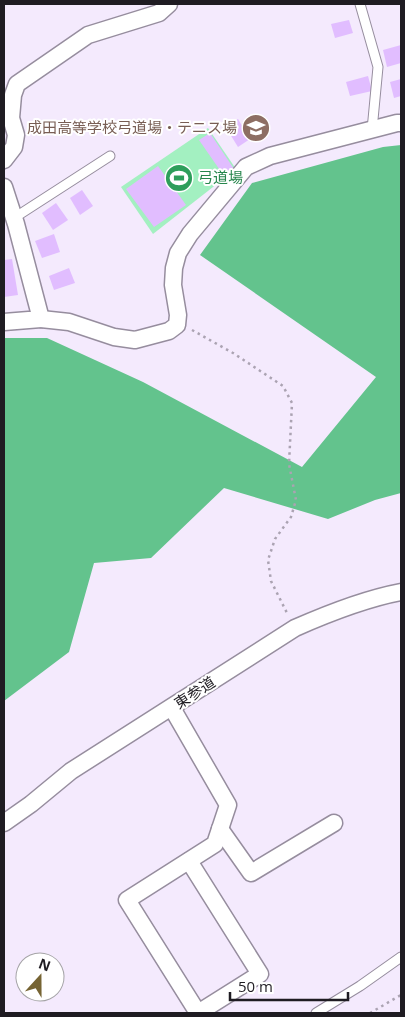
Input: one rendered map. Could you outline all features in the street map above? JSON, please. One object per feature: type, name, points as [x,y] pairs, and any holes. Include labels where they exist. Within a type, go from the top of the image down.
[{"type":"street","points":[[4,160],[14,147],[16,135],[11,118],[13,95],[17,84],[88,35],[159,13],[169,4]]},
{"type":"street","points":[[4,322],[41,319],[69,322],[114,338],[135,340],[169,331],[178,322],[173,285],[174,268],[178,253],[190,234],[246,167],[270,156],[401,123]]},
{"type":"street","points":[[4,187],[41,319]]},
{"type":"street","name":"東参道","points":[[4,823],[31,804],[71,771],[295,628],[332,612],[384,595],[401,592]]},
{"type":"street","points":[[172,708],[228,805],[215,844],[127,900],[198,1013],[260,974],[189,861]]},
{"type":"street","points":[[220,830],[251,873],[334,823]]},
{"type":"lane","points":[[360,4],[378,67],[372,130]]},
{"type":"lane","points":[[14,218],[110,156]]},
{"type":"lane","points":[[316,1013],[401,958]]},
{"type":"path","points":[[178,322],[233,353],[283,386],[292,403],[289,464],[296,500],[291,517],[276,539],[268,560],[271,581],[295,628]]},
{"type":"path","points":[[370,1013],[401,995]]},
{"type":"green space","name":"弓道場","points":[[208,128],[236,169],[153,234],[121,187]]},
{"type":"green space","points":[[401,145],[401,493],[375,500],[328,519],[224,488],[151,558],[94,563],[69,652],[4,701],[4,338],[47,338],[143,382],[302,467],[376,377],[200,255],[252,183],[383,147]]},
{"type":"building","points":[[349,20],[353,33],[335,38],[331,24]]},
{"type":"building","points":[[401,45],[401,63],[387,67],[383,50]]},
{"type":"building","points":[[368,76],[372,91],[350,96],[346,82]]},
{"type":"building","points":[[401,79],[401,96],[394,98],[390,82]]},
{"type":"building","points":[[238,119],[250,139],[238,147],[225,126]]},
{"type":"building","points":[[210,133],[234,169],[224,176],[199,140]]},
{"type":"building","points":[[158,166],[186,205],[154,227],[126,189]]},
{"type":"building","points":[[82,190],[93,206],[80,215],[70,198]]},
{"type":"building","points":[[56,203],[68,220],[53,230],[42,213]]},
{"type":"building","points":[[54,234],[60,252],[42,258],[35,241]]},
{"type":"building","points":[[12,259],[18,295],[4,297],[4,260]]},
{"type":"building","points":[[69,268],[75,283],[54,290],[49,276]]},
{"type":"place","name":"成田高等学校弓道場・テニス場","points":[[256,128]]},
{"type":"place","name":"弓道場","points":[[179,178]]}]
